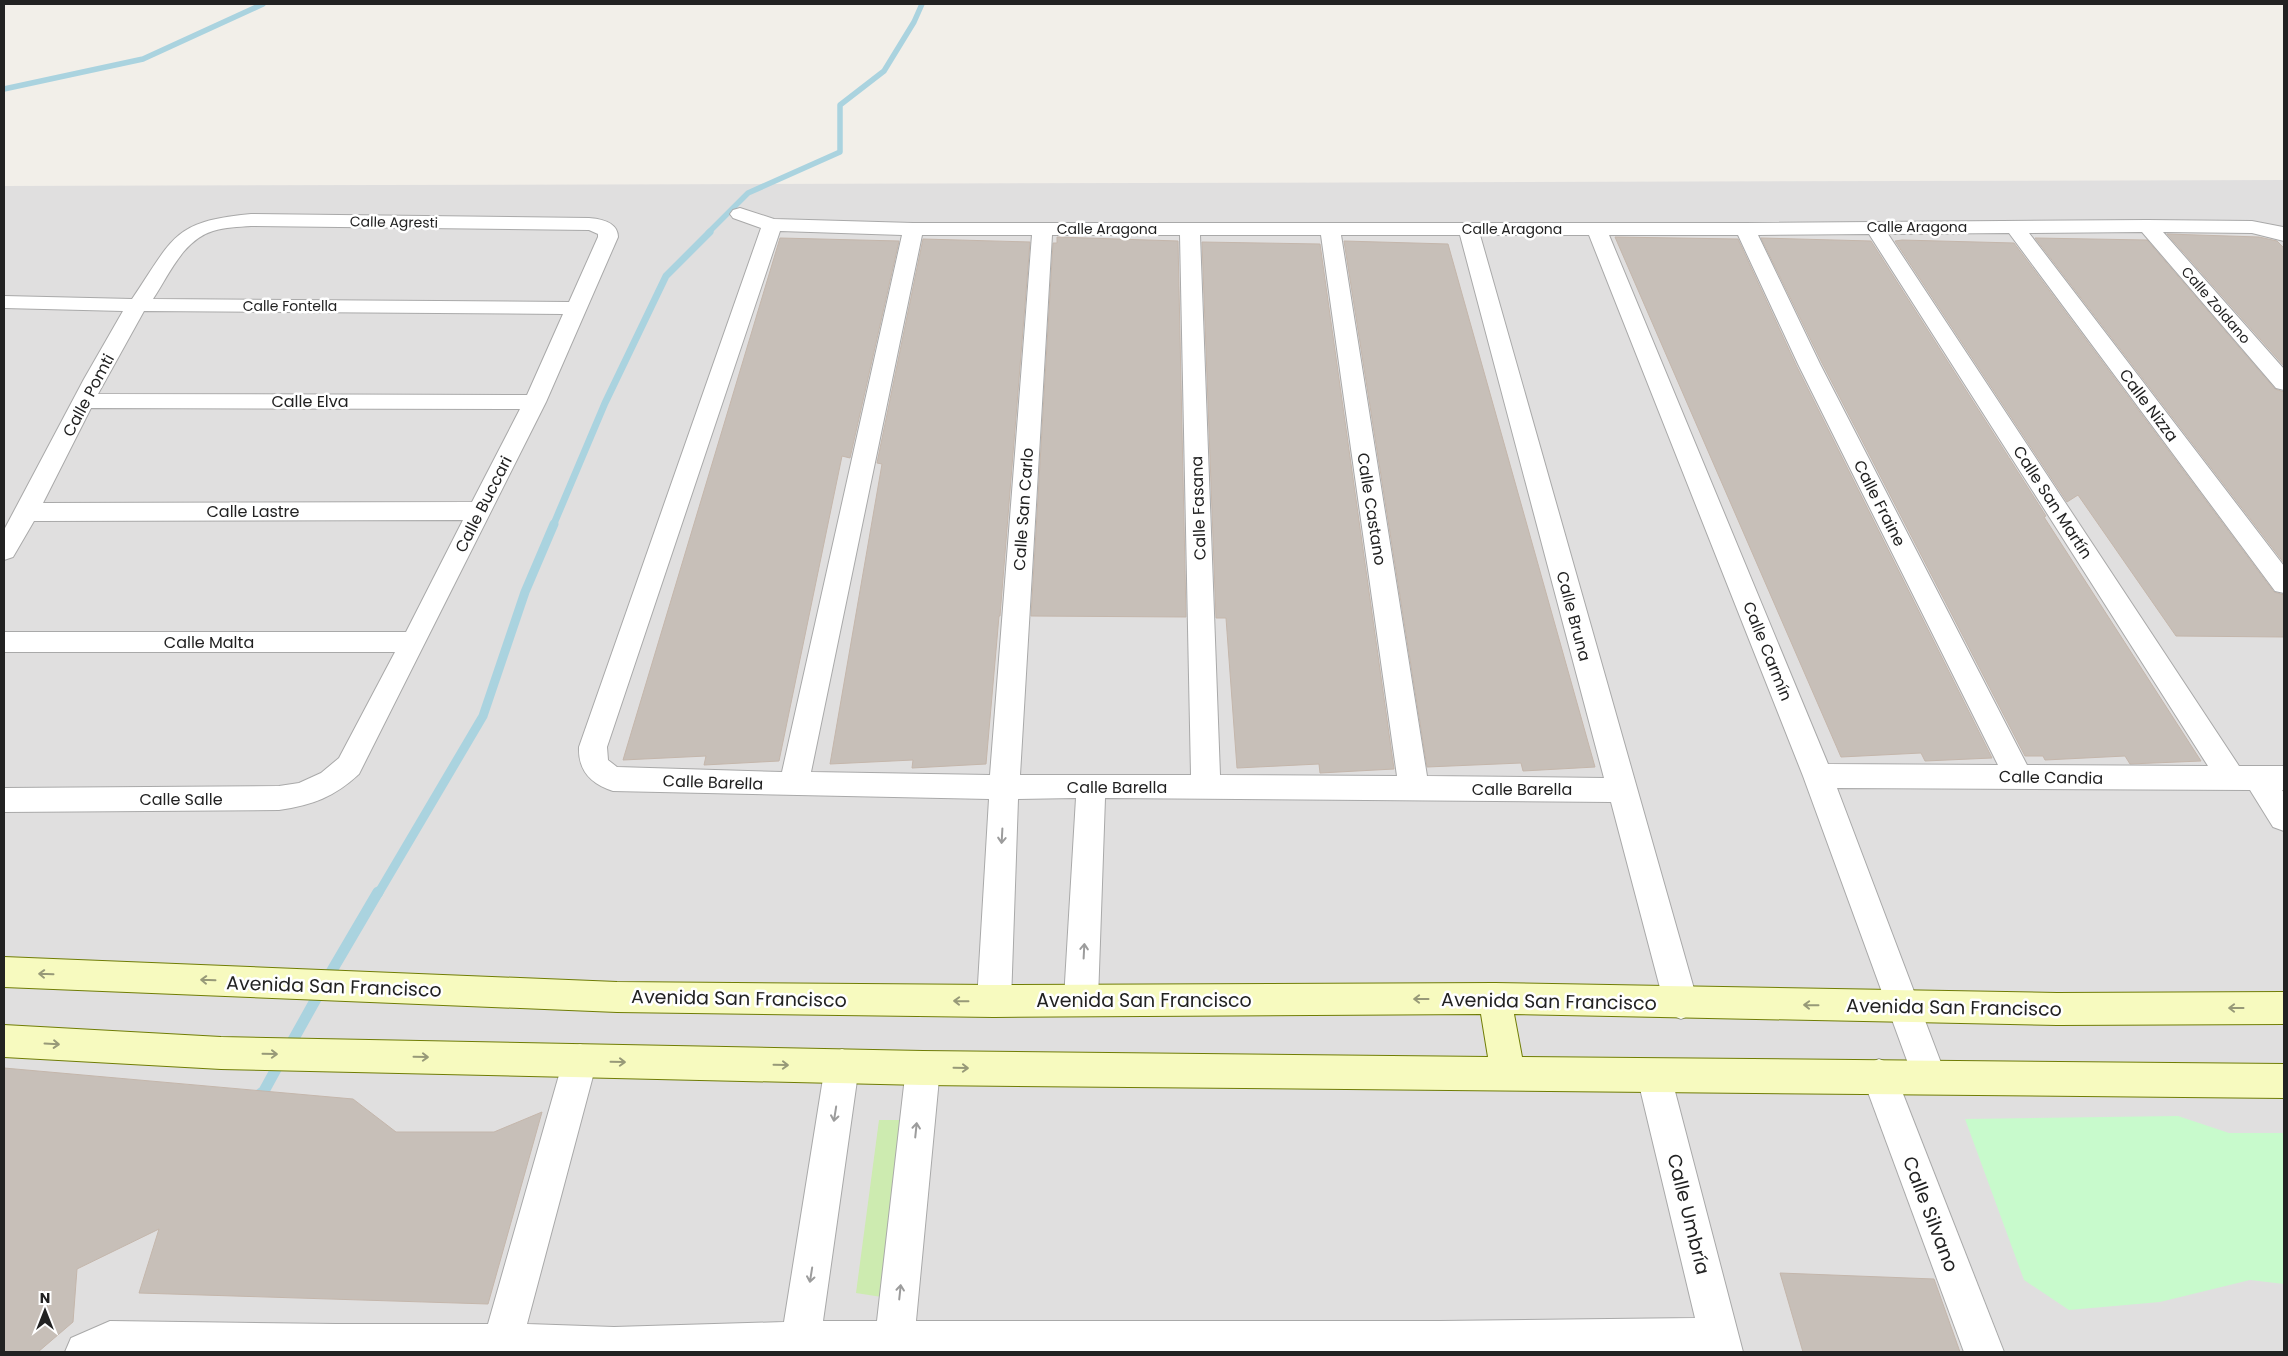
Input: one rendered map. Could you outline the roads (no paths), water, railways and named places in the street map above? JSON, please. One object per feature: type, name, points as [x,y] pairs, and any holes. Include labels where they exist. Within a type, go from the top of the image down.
[{"type":"street","name":"Calle Aragona","points":[[740,214],[772,224],[913,229],[1745,229],[2147,226],[2252,227],[2276,231],[2284,235]]},
{"type":"street","name":"Calle Agresti","points":[[180,244],[202,227],[251,220],[589,224],[606,229],[608,236]]},
{"type":"street","name":"Calle Barella","points":[[772,224],[593,746],[592,760],[599,771],[613,779],[1004,788],[1091,786],[1622,790]]},
{"type":"street","name":"Calle Nizza","points":[[2014,226],[2284,584]]},
{"type":"street","name":"Calle Zoldano","points":[[2147,226],[2284,383]]},
{"type":"street","name":"Calle San Martín","points":[[1874,227],[2284,818]]},
{"type":"street","points":[[794,784],[913,229]]},
{"type":"street","name":"Calle Fasana","points":[[1190,229],[1206,787]]},
{"type":"street","name":"Calle Castano","points":[[1330,229],[1414,788]]},
{"type":"street","name":"Calle Bruna","points":[[1468,229],[1681,1003]]},
{"type":"street","name":"Calle Carmín","points":[[1597,229],[1818,776],[1901,1006],[1929,1076]]},
{"type":"street","name":"Calle Fraine","points":[[1745,229],[1809,364],[2018,776]]},
{"type":"street","name":"Calle San Carlo","points":[[994,1001],[1004,788],[1042,230]]},
{"type":"street","name":"Calle Buccari","points":[[348,766],[414,642],[535,402],[608,236]]},
{"type":"street","name":"Calle Pomti","points":[[4,551],[27,512],[136,305],[180,244]]},
{"type":"street","name":"Calle Fontella","points":[[4,302],[136,305],[577,308]]},
{"type":"street","name":"Calle Elva","points":[[85,401],[535,402]]},
{"type":"street","name":"Calle Lastre","points":[[27,512],[479,511]]},
{"type":"street","name":"Calle Malta","points":[[4,642],[414,642]]},
{"type":"street","name":"Calle Salle","points":[[4,800],[278,798],[300,795],[316,789],[331,782],[348,766]]},
{"type":"street","name":"Calle Candia","points":[[1818,776],[2258,778]]},
{"type":"street","points":[[1081,1000],[1091,786]]},
{"type":"street","name":"Avenida San Francisco","points":[[4,972],[617,997],[994,1001],[1495,998],[2056,1009],[2284,1008]]},
{"type":"street","points":[[1495,998],[1508,1075]]},
{"type":"street","points":[[4,1041],[221,1052],[923,1068],[1508,1075],[1929,1076],[2284,1081]]},
{"type":"street","points":[[502,1343],[580,1061]]},
{"type":"street","points":[[801,1341],[842,1066]]},
{"type":"street","points":[[894,1346],[923,1068]]},
{"type":"street","name":"Calle Umbría","points":[[1654,1076],[1721,1345]]},
{"type":"street","name":"Calle Silvano","points":[[1879,1076],[1984,1352]]},
{"type":"street","points":[[97,1347],[335,1348],[502,1343],[614,1349],[801,1341],[894,1346],[1441,1347],[1721,1345]]},
{"type":"waterway","points":[[4,89],[143,59],[263,4]]},
{"type":"waterway","points":[[708,233],[748,193],[840,152],[840,105],[884,71],[914,22],[922,4]]},
{"type":"waterway","points":[[553,526],[605,403],[666,276],[710,232]]},
{"type":"waterway","points":[[378,894],[483,716],[525,592],[554,524]]},
{"type":"waterway","points":[[327,979],[378,892]]},
{"type":"waterway","points":[[288,1049],[321,990]]},
{"type":"waterway","points":[[255,1098],[264,1091],[281,1060]]}]
